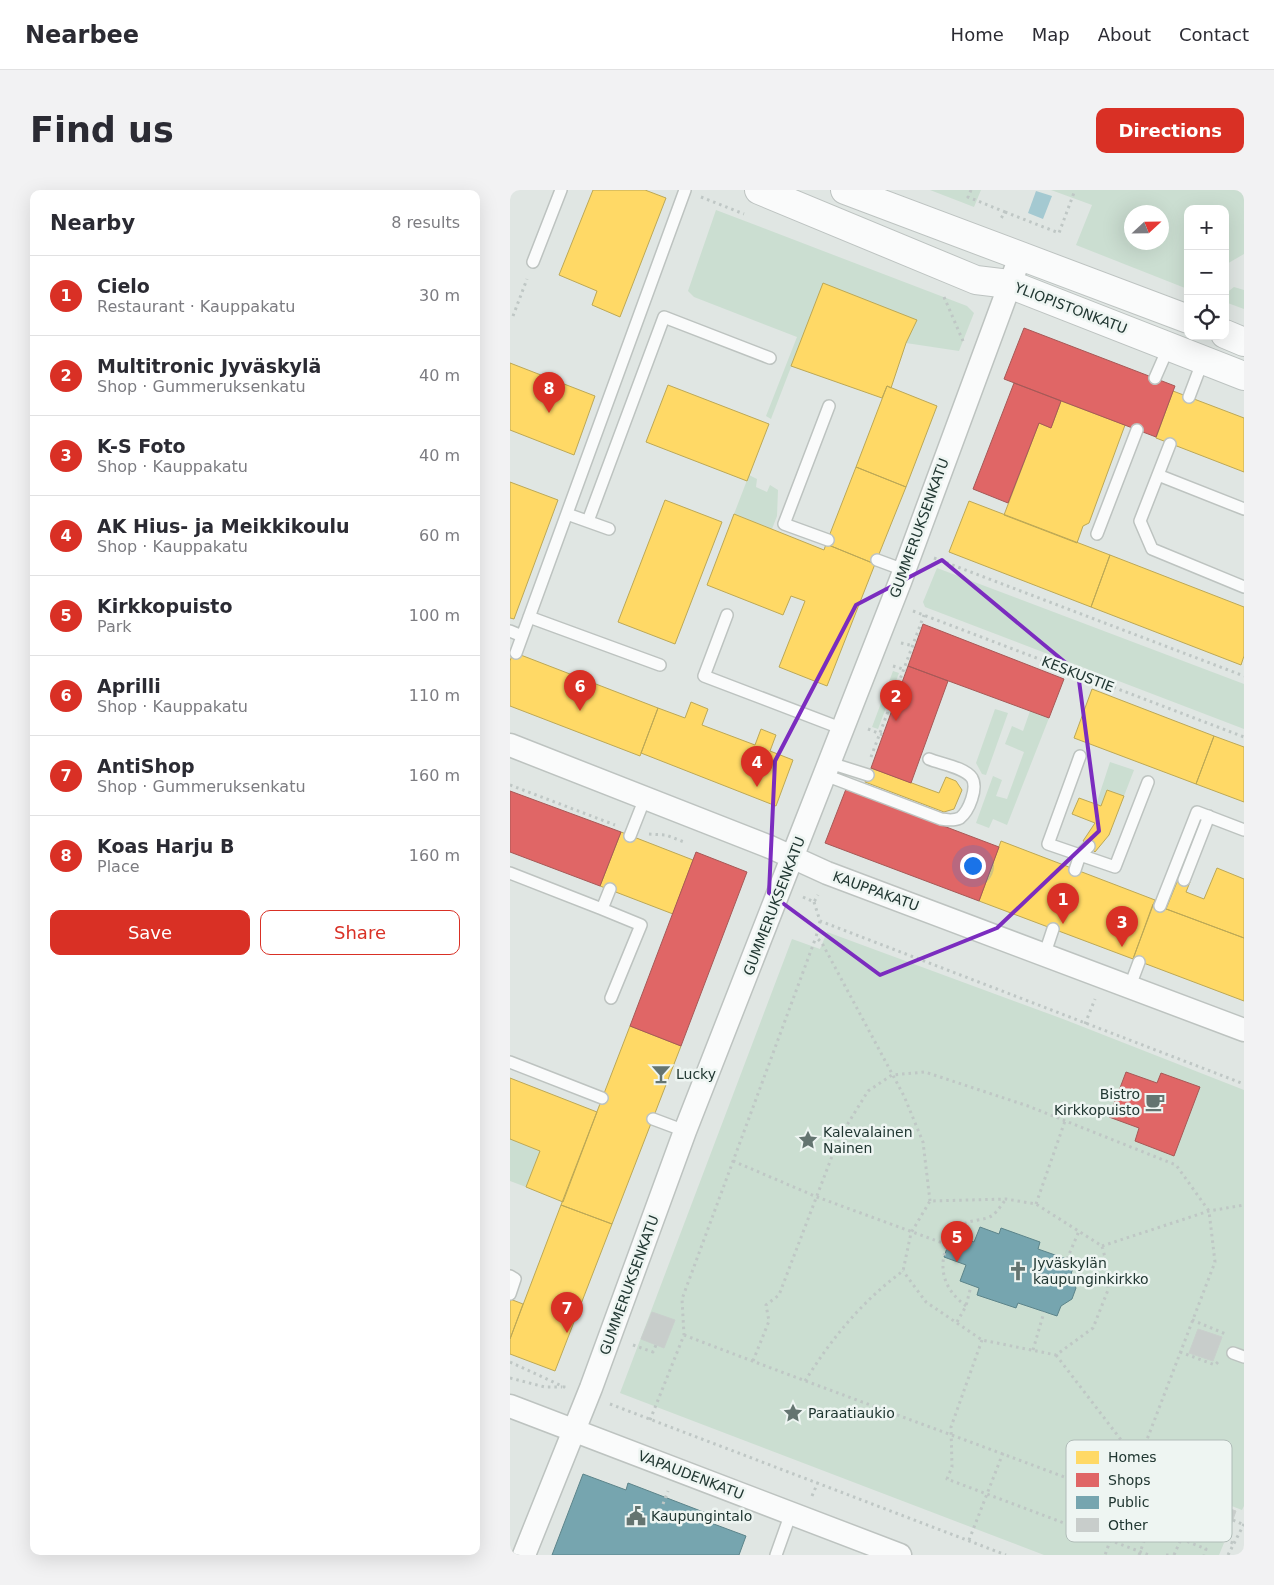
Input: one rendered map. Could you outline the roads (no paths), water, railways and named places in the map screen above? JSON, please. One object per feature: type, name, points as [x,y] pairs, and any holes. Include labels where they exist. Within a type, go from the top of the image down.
[{"type":"main road","name":"YLIOPISTONKATU","points":[[758,190],[976,280],[1010,284],[1244,376]]},
{"type":"main road","points":[[846,190],[1184,318]]},
{"type":"main road","points":[[1229,336],[1244,342]]},
{"type":"street","name":"GUMMERUKSENKATU","points":[[524,1555],[574,1431],[597,1394],[685,1131],[828,769],[1020,257]]},
{"type":"street","name":"KAUPPAKATU","points":[[510,745],[770,847],[793,859],[1244,1030]]},
{"type":"street","name":"VAPAUDENKATU","points":[[510,1406],[900,1555]]},
{"type":"lane","points":[[533,262],[561,190]]},
{"type":"lane","points":[[516,653],[685,190]]},
{"type":"lane","points":[[588,521],[664,317],[770,358]]},
{"type":"lane","points":[[1155,378],[1169,346]]},
{"type":"lane","points":[[1189,397],[1202,360]]},
{"type":"lane","points":[[828,540],[784,524],[829,406]]},
{"type":"lane","points":[[1097,534],[1137,430]]},
{"type":"lane","points":[[1170,444],[1140,521],[1152,550],[1244,587]]},
{"type":"lane","points":[[1158,475],[1244,509]]},
{"type":"lane","points":[[567,514],[609,529]]},
{"type":"lane","points":[[877,560],[904,570]]},
{"type":"lane","points":[[727,615],[704,676],[843,729]]},
{"type":"lane","points":[[529,617],[660,665]]},
{"type":"lane","points":[[510,631],[522,636]]},
{"type":"lane","points":[[1080,756],[1048,844],[1115,867],[1148,782]]},
{"type":"lane","points":[[828,769],[941,819],[951,820],[959,818],[966,811],[973,792],[974,784],[972,778],[966,773],[929,759]]},
{"type":"lane","points":[[828,769],[866,775]]},
{"type":"lane","points":[[631,834],[645,798]]},
{"type":"lane","points":[[1160,906],[1197,812],[1244,830]]},
{"type":"lane","points":[[1184,880],[1209,816]]},
{"type":"lane","points":[[1075,870],[1080,855],[1089,846]]},
{"type":"lane","points":[[510,873],[641,924],[611,998]]},
{"type":"lane","points":[[602,909],[610,890]]},
{"type":"lane","points":[[1044,953],[1053,930]]},
{"type":"lane","points":[[1130,986],[1139,962]]},
{"type":"lane","points":[[510,1062],[602,1098]]},
{"type":"lane","points":[[653,1119],[685,1131]]},
{"type":"lane","points":[[510,1276],[516,1279],[510,1294]]},
{"type":"lane","points":[[776,1555],[791,1513]]},
{"type":"water","points":[[1036,191],[1052,196],[1043,219],[1028,213]]},
{"type":"place","name":"Koas Harju B","points":[[549,413]]},
{"type":"place","name":"Aprilli","points":[[580,711]]},
{"type":"place","name":"Multitronic Jyväskylä","points":[[896,721]]},
{"type":"place","name":"AK Hius- ja Meikkikoulu","points":[[757,787]]},
{"type":"place","name":"Cielo","points":[[1063,924]]},
{"type":"place","name":"K-S Foto","points":[[1122,947]]},
{"type":"place","name":"Lucky","points":[[661,1074]]},
{"type":"place","name":"Bistro Kirkkopuisto","points":[[1155,1102]]},
{"type":"place","name":"Kalevalainen Nainen","points":[[808,1140]]},
{"type":"place","name":"Kirkkopuisto","points":[[957,1262]]},
{"type":"place","name":"Jyväskylän kaupunginkirkko","points":[[1018,1271]]},
{"type":"place","name":"AntiShop","points":[[567,1333]]},
{"type":"place","name":"Paraatiaukio","points":[[793,1413]]},
{"type":"place","name":"Kaupungintalo","points":[[636,1516]]}]
